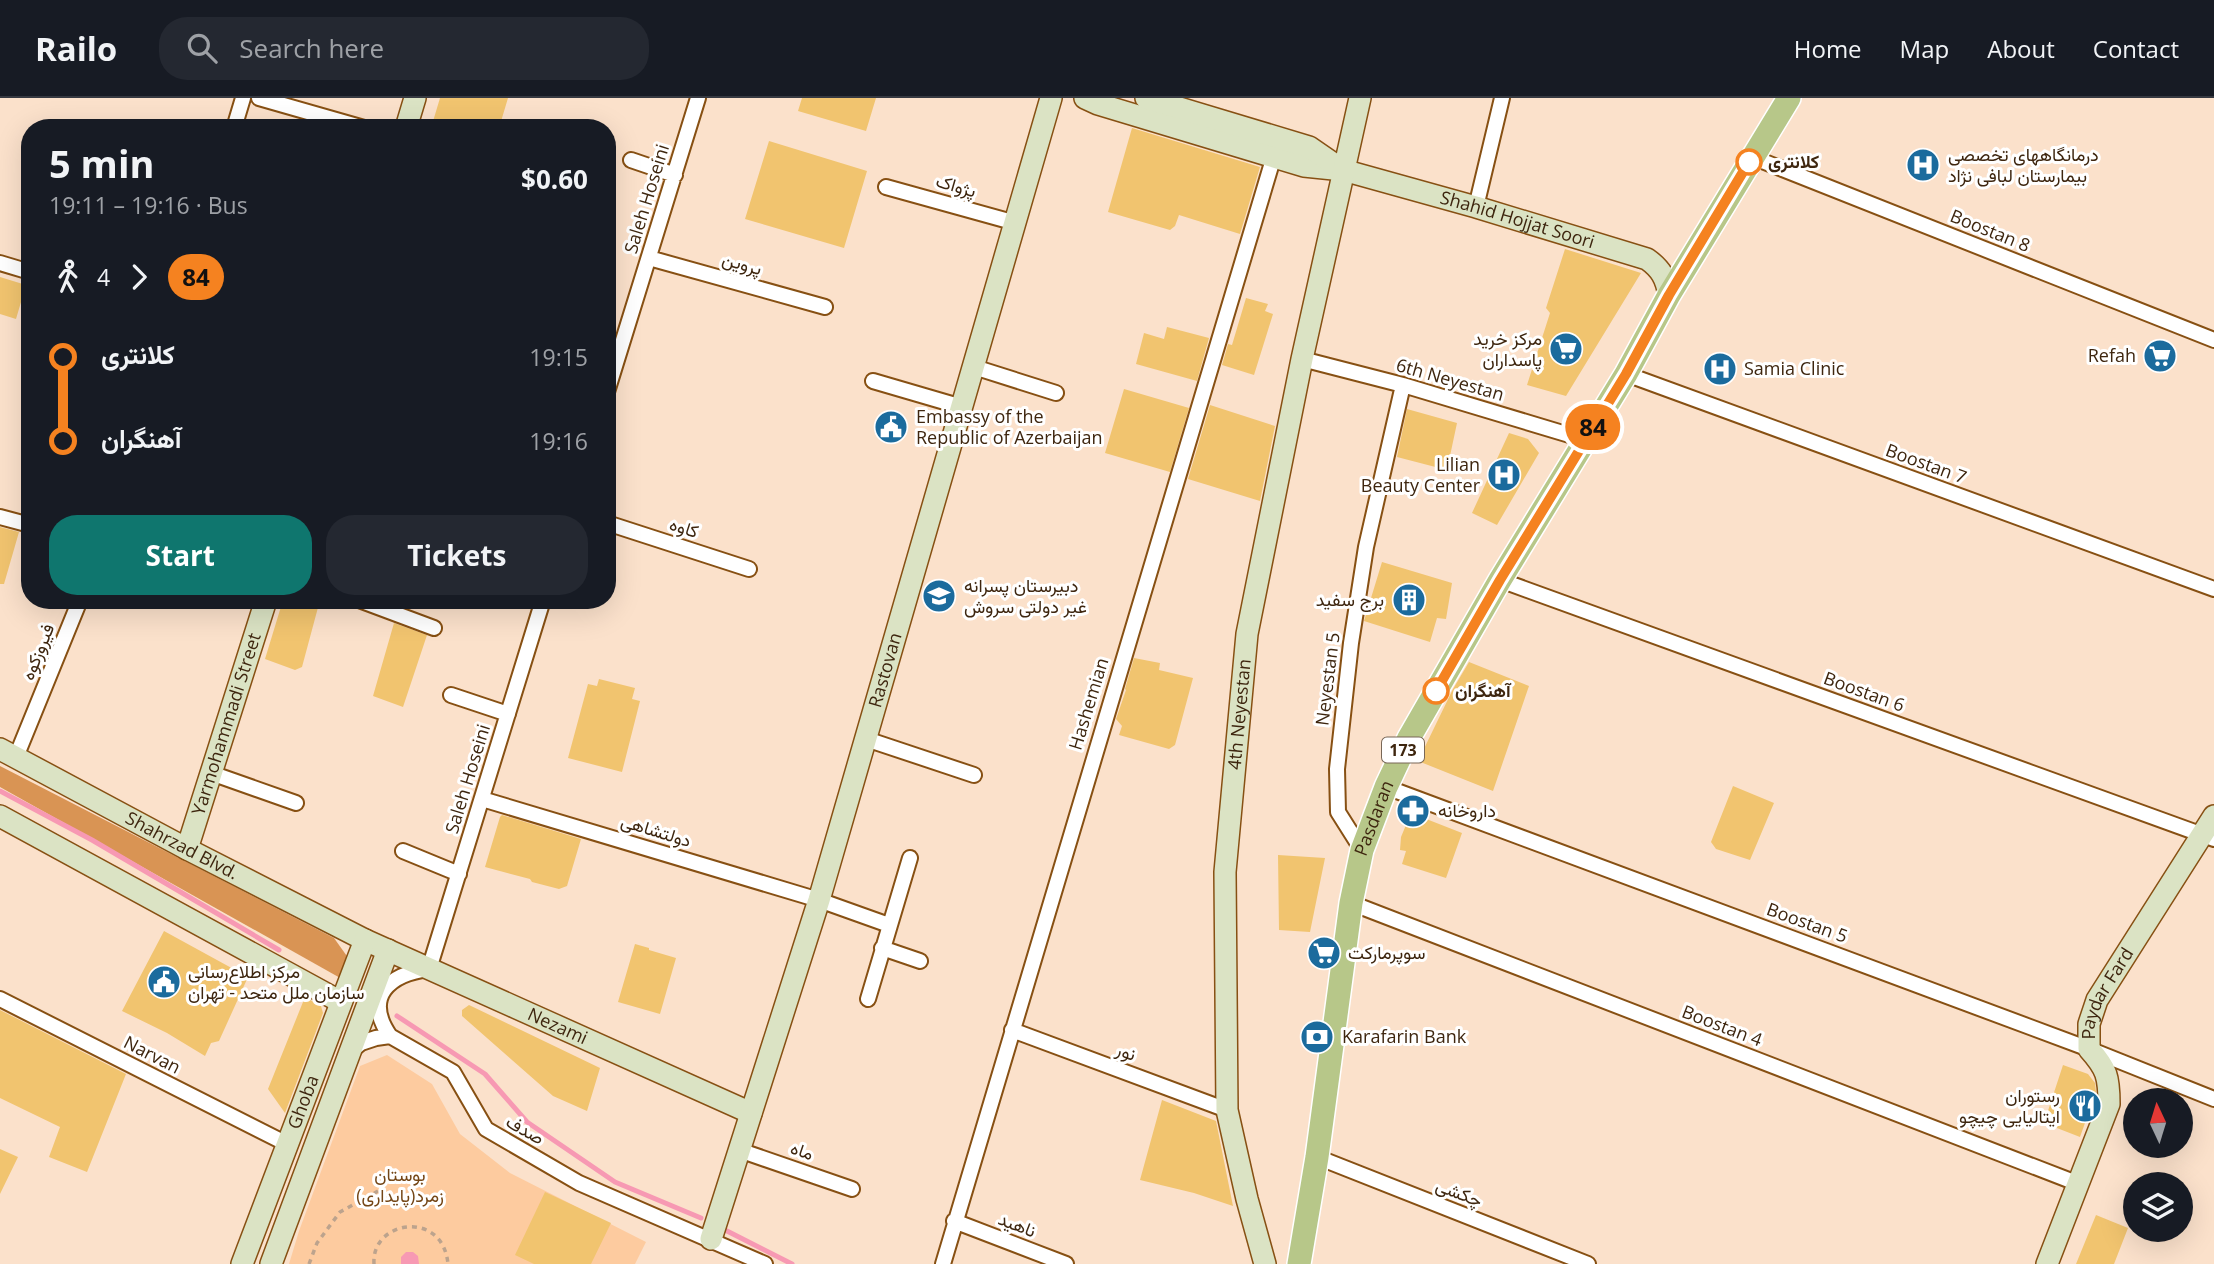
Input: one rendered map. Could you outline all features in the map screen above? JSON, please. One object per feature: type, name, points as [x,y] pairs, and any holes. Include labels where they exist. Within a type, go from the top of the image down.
[{"type":"main road","name":"Pasdaran","points":[[1299,1264],[1317,1157],[1351,903],[1362,850],[1386,787],[1409,738],[1500,580],[1626,374],[1669,295],[1789,98]]},
{"type":"street","points":[[237,119],[243,98]]},
{"type":"street","points":[[259,98],[332,119]]},
{"type":"street","points":[[409,119],[415,98]]},
{"type":"street","name":"Saleh Hoseini","points":[[616,345],[649,258],[698,98]]},
{"type":"street","name":"Rastovan","points":[[711,1239],[819,900],[1051,98]]},
{"type":"street","name":"Shahid Hojjat Soori","points":[[1086,98],[1098,104],[1304,166],[1343,170],[1647,258],[1660,268],[1667,281],[1669,295]]},
{"type":"street","name":"Shahid Hojjat Soori","points":[[1146,98],[1309,147],[1343,170]]},
{"type":"street","name":"4th Neyestan","points":[[1265,1264],[1227,1110],[1225,872],[1247,634],[1302,359],[1360,98]]},
{"type":"street","points":[[1476,207],[1502,98]]},
{"type":"street","name":"Hashemian","points":[[943,1264],[1274,156]]},
{"type":"street","name":"Boostan 8","points":[[1752,158],[2214,340]]},
{"type":"street","points":[[631,160],[674,175]]},
{"type":"street","name":"پژواک","points":[[886,187],[1016,223]]},
{"type":"street","name":"پروین","points":[[649,258],[825,307]]},
{"type":"street","points":[[0,263],[21,269]]},
{"type":"street","name":"6th Neyestan","points":[[1302,359],[1403,385],[1586,440]]},
{"type":"street","points":[[974,367],[1056,393]]},
{"type":"street","name":"Boostan 7","points":[[1626,374],[2214,589]]},
{"type":"street","points":[[873,381],[962,407]]},
{"type":"street","name":"Neyestan 5","points":[[1362,850],[1338,812],[1337,769],[1351,643],[1366,547],[1403,385]]},
{"type":"street","points":[[0,517],[21,523]]},
{"type":"street","name":"کاوه","points":[[616,526],[749,569]]},
{"type":"street","name":"Boostan 6","points":[[1500,580],[2208,837]]},
{"type":"street","name":"فیروزکوه","points":[[8,753],[76,609]]},
{"type":"street","name":"Yarmohammadi Street","points":[[187,849],[264,609]]},
{"type":"street","points":[[383,609],[435,628]]},
{"type":"street","name":"Saleh Hoseini","points":[[429,969],[540,609]]},
{"type":"street","points":[[451,695],[508,714]]},
{"type":"street","points":[[866,738],[974,775]]},
{"type":"street","name":"Shahrzad Blvd.","points":[[8,753],[365,940]]},
{"type":"street","points":[[211,773],[296,803]]},
{"type":"street","name":"Boostan 5","points":[[1386,787],[2088,1049],[2214,1099]]},
{"type":"street","name":"دولتشاهی","points":[[482,799],[819,900],[888,925]]},
{"type":"street","points":[[0,816],[341,1002]]},
{"type":"street","name":"Paydar Fard","points":[[2047,1264],[2109,1104],[2109,1081],[2104,1066],[2088,1049],[2089,1024],[2097,1000],[2208,837],[2214,816]]},
{"type":"street","points":[[403,851],[458,874]]},
{"type":"street","points":[[867,999],[910,858]]},
{"type":"street","name":"Boostan 4","points":[[1351,903],[2079,1184]]},
{"type":"street","name":"Ghoba","points":[[242,1264],[365,940]]},
{"type":"street","name":"Nezami","points":[[365,940],[751,1113]]},
{"type":"street","points":[[882,948],[919,961]]},
{"type":"street","name":"Ghoba","points":[[271,1264],[388,950]]},
{"type":"street","points":[[350,1052],[361,1043],[390,1036],[378,1009],[384,988],[401,976],[429,969]]},
{"type":"street","name":"Narvan","points":[[0,999],[287,1144]]},
{"type":"street","name":"نور","points":[[1012,1030],[1227,1110]]},
{"type":"street","name":"صدف","points":[[390,1036],[453,1072],[486,1129],[579,1183],[765,1264]]},
{"type":"street","name":"ماه","points":[[739,1150],[852,1189]]},
{"type":"street","name":"چکشی","points":[[1317,1157],[1588,1264]]},
{"type":"street","name":"ناهید","points":[[954,1222],[1066,1264]]},
{"type":"path","points":[[309,1264],[317,1243],[340,1212],[378,1191]]},
{"type":"path","points":[[374,1264],[374,1257],[382,1239],[398,1228],[418,1226],[436,1234],[447,1251],[448,1264]]},
{"type":"green space","name":"بوستان زمرد(پایداری)","points":[[387,1055],[432,1084],[460,1134],[510,1173],[646,1242],[635,1264],[289,1264],[360,1066]]},
{"type":"shaded area","points":[[0,766],[334,938],[349,959],[342,979],[0,787]]},
{"type":"shaded area","points":[[406,1252],[413,1252],[418,1256],[419,1264],[401,1264],[401,1257]]},
{"type":"building","points":[[440,98],[508,98],[502,119],[434,119]]},
{"type":"building","points":[[802,98],[876,98],[866,131],[798,111]]},
{"type":"building","points":[[1132,128],[1260,167],[1240,234],[1179,215],[1175,226],[1170,230],[1108,212]]},
{"type":"building","points":[[769,141],[867,171],[844,248],[745,219]]},
{"type":"building","name":"مرکز خرید پاسداران","points":[[1565,249],[1641,273],[1566,396],[1527,385],[1550,313],[1546,308]]},
{"type":"building","points":[[0,277],[21,283],[21,302],[16,319],[0,314]]},
{"type":"building","points":[[1246,298],[1268,304],[1265,311],[1273,314],[1254,375],[1222,365],[1228,344],[1232,345]]},
{"type":"building","points":[[1167,327],[1209,338],[1197,381],[1136,364],[1144,333],[1164,339]]},
{"type":"building","points":[[1124,389],[1189,408],[1170,472],[1105,453]]},
{"type":"building","points":[[1210,405],[1275,426],[1260,501],[1188,479]]},
{"type":"building","points":[[1407,409],[1457,423],[1447,470],[1397,457]]},
{"type":"building","points":[[1509,433],[1528,439],[1539,453],[1497,525],[1472,513]]},
{"type":"building","points":[[0,527],[19,532],[4,584],[0,584]]},
{"type":"building","name":"برج سفید","points":[[1382,562],[1452,583],[1446,619],[1437,618],[1430,642],[1364,621]]},
{"type":"building","points":[[280,609],[318,609],[302,667],[295,670],[265,659]]},
{"type":"building","points":[[394,623],[427,635],[403,707],[373,696]]},
{"type":"building","points":[[1134,658],[1160,663],[1159,670],[1193,678],[1175,745],[1169,749],[1119,735],[1122,726],[1116,719]]},
{"type":"building","points":[[1469,662],[1529,686],[1493,791],[1418,761]]},
{"type":"building","points":[[599,679],[635,688],[632,699],[640,701],[622,772],[568,758],[588,684],[597,686]]},
{"type":"building","points":[[1733,786],[1774,803],[1750,860],[1716,849],[1711,842]]},
{"type":"building","points":[[1411,813],[1462,833],[1446,878],[1402,864],[1406,851],[1400,850],[1401,837]]},
{"type":"building","points":[[502,815],[581,839],[567,886],[559,889],[485,867]]},
{"type":"building","points":[[1278,855],[1325,858],[1310,932],[1279,930]]},
{"type":"building","points":[[164,931],[248,977],[219,1041],[211,1043],[205,1056],[167,1033],[122,1011]]},
{"type":"building","points":[[635,944],[676,958],[660,1014],[618,1002]]},
{"type":"building","points":[[305,997],[321,1006],[323,1013],[285,1113],[268,1089]]},
{"type":"building","points":[[469,1005],[600,1068],[587,1111],[553,1096],[462,1016],[462,1010]]},
{"type":"building","points":[[0,1010],[126,1074],[87,1172],[49,1157],[60,1127],[0,1098]]},
{"type":"building","points":[[2063,1065],[2088,1074],[2095,1083],[2096,1092],[2080,1137],[2044,1123]]},
{"type":"building","points":[[1162,1100],[1216,1121],[1233,1206],[1140,1180]]},
{"type":"building","points":[[0,1149],[18,1157],[0,1194]]},
{"type":"building","points":[[545,1192],[611,1223],[591,1264],[534,1264],[515,1255]]},
{"type":"building","points":[[2096,1215],[2123,1226],[2123,1241],[2114,1264],[2076,1264]]},
{"type":"waterway","points":[[0,791],[92,840],[279,950]]},
{"type":"waterway","points":[[397,1016],[485,1074],[527,1122],[615,1182],[701,1218]]},
{"type":"waterway","points":[[725,1230],[792,1264]]},
{"type":"bus line","name":"84","points":[[1436,691],[1749,162]]},
{"type":"place","name":"کلانتری","points":[[1749,162]]},
{"type":"place","name":"درمانگاههای تخصصی بیمارستان لبافی نژاد","points":[[1923,165]]},
{"type":"place","name":"مرکز خرید پاسداران","points":[[1566,349]]},
{"type":"place","name":"Refah","points":[[2160,356]]},
{"type":"place","name":"Samia Clinic","points":[[1720,369]]},
{"type":"place","name":"Embassy of the Republic of Azerbaijan","points":[[891,427]]},
{"type":"place","name":"Lilian Beauty Center","points":[[1504,475]]},
{"type":"place","name":"دبیرستان پسرانه غیر دولتی سروش","points":[[939,596]]},
{"type":"place","name":"برج سفید","points":[[1409,600]]},
{"type":"place","name":"آهنگران","points":[[1436,691]]},
{"type":"place","name":"داروخانه","points":[[1413,811]]},
{"type":"place","name":"سوپرمارکت","points":[[1324,953]]},
{"type":"place","name":"مرکز اطلاع‌رسانی سازمان ملل متحد - تهران","points":[[164,982]]},
{"type":"place","name":"Karafarin Bank","points":[[1317,1037]]},
{"type":"place","name":"رستوران ایتالیایی چیچو","points":[[2085,1106]]}]
